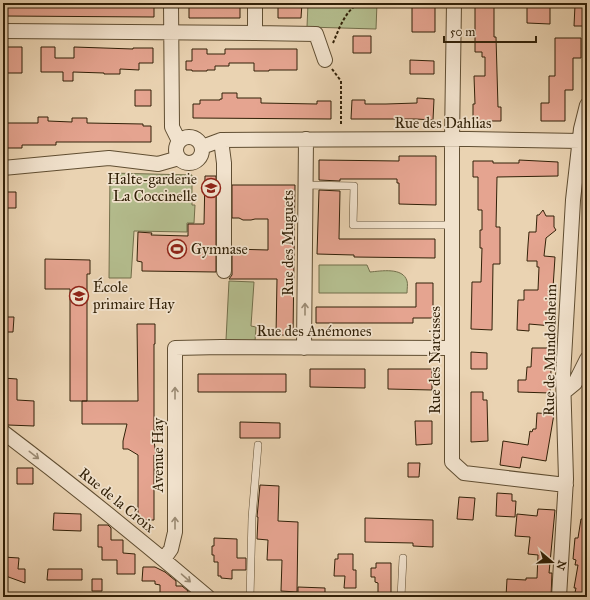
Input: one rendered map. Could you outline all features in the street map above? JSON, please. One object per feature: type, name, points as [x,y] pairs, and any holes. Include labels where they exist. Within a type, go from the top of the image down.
[{"type":"street","points":[[171,3],[172,127],[179,141]]},
{"type":"street","points":[[255,3],[255,33]]},
{"type":"street","name":"Rue des Narcisses","points":[[454,3],[452,139],[452,462],[464,473],[566,485]]},
{"type":"street","points":[[3,31],[316,34],[325,60]]},
{"type":"street","name":"Rue de Mundolsheim","points":[[559,597],[566,485],[563,376],[572,208],[581,129],[587,105]]},
{"type":"street","points":[[187,136],[198,140],[202,147],[200,156],[196,161],[191,163],[185,162],[179,158],[176,150],[179,141],[187,136]]},
{"type":"street","name":"Rue des Dahlias","points":[[221,140],[452,139],[580,141]]},
{"type":"street","points":[[202,147],[221,140],[224,163],[224,271]]},
{"type":"street","name":"Rue des Muguets","points":[[304,348],[306,140]]},
{"type":"street","points":[[3,168],[109,158],[158,164],[179,158]]},
{"type":"street","name":"Rue des Anémones","points":[[175,348],[452,348]]},
{"type":"street","name":"Avenue Hay","points":[[164,559],[171,549],[175,532],[175,348]]},
{"type":"street","points":[[564,392],[575,382],[587,360]]},
{"type":"street","name":"Rue de la Croix","points":[[3,432],[80,491],[164,559],[208,597]]},
{"type":"lane","points":[[306,185],[354,186],[353,225],[452,225]]},
{"type":"lane","points":[[250,597],[252,518],[258,446]]},
{"type":"lane","points":[[401,597],[403,558]]},
{"type":"path","points":[[341,139],[341,81],[325,60],[345,18],[359,3]]},
{"type":"green space","points":[[308,3],[377,3],[376,29],[307,27]]},
{"type":"green space","points":[[110,173],[192,175],[192,205],[195,205],[194,223],[187,223],[187,232],[134,231],[131,278],[109,278]]},
{"type":"green space","points":[[319,265],[367,265],[370,272],[396,272],[405,277],[407,281],[407,293],[319,293]]},
{"type":"green space","points":[[229,281],[254,282],[251,326],[256,327],[255,341],[226,340]]},
{"type":"building","points":[[4,3],[154,3],[154,17],[4,16]]},
{"type":"building","points":[[240,3],[240,18],[189,18],[189,4]]},
{"type":"building","points":[[278,3],[302,3],[301,18],[278,18]]},
{"type":"building","points":[[475,5],[494,5],[494,37],[496,37],[498,107],[501,107],[501,121],[473,121],[473,104],[475,104],[474,76],[485,76],[485,57],[482,57],[482,52],[475,52]]},
{"type":"building","points":[[527,5],[550,5],[550,24],[527,23]]},
{"type":"building","points":[[575,5],[587,5],[587,26],[574,26]]},
{"type":"building","points":[[412,7],[435,7],[435,32],[412,32]]},
{"type":"building","points":[[353,36],[371,36],[371,53],[353,53]]},
{"type":"building","points":[[555,38],[581,38],[581,58],[573,58],[573,90],[565,90],[565,121],[541,121],[541,103],[549,103],[549,76],[555,76]]},
{"type":"building","points":[[6,47],[22,47],[22,73],[6,73]]},
{"type":"building","points":[[41,47],[55,47],[55,58],[74,58],[74,47],[133,49],[153,48],[153,63],[139,63],[139,70],[120,69],[120,74],[73,72],[73,81],[63,81],[63,72],[41,72]]},
{"type":"building","points":[[192,49],[207,49],[207,54],[225,54],[225,49],[297,49],[297,70],[254,71],[254,63],[229,63],[229,66],[215,66],[215,70],[186,70],[186,61],[192,61]]},
{"type":"building","points":[[410,60],[434,61],[434,74],[410,74]]},
{"type":"building","points":[[135,90],[151,90],[151,106],[135,106]]},
{"type":"building","points":[[222,93],[237,93],[237,98],[261,98],[261,103],[317,104],[317,101],[331,101],[331,119],[193,118],[193,104],[200,104],[200,100],[220,100],[222,99]]},
{"type":"building","points":[[417,98],[434,99],[433,120],[351,119],[352,100],[365,100],[365,104],[386,104],[417,103]]},
{"type":"building","points":[[38,117],[48,117],[48,121],[72,122],[72,118],[87,118],[87,123],[143,124],[143,126],[151,126],[151,142],[56,142],[56,145],[22,145],[22,148],[7,148],[7,123],[38,123]]},
{"type":"building","points":[[399,156],[436,156],[436,205],[399,204],[399,183],[397,183],[397,179],[340,179],[340,181],[319,180],[319,160],[399,161]]},
{"type":"building","points":[[519,160],[558,162],[558,176],[497,177],[496,227],[500,227],[500,264],[493,264],[492,330],[471,329],[472,282],[481,282],[482,248],[480,248],[480,230],[482,230],[482,210],[478,210],[478,177],[473,177],[473,161],[519,163]]},
{"type":"building","name":"Gymnase","points":[[205,176],[216,176],[216,272],[142,271],[142,262],[137,261],[138,232],[152,233],[151,235],[188,236],[188,224],[204,224]]},
{"type":"building","points":[[232,185],[295,185],[293,335],[276,335],[277,279],[229,279],[232,275],[232,249],[268,250],[268,219],[243,220],[239,218],[232,218]]},
{"type":"building","points":[[319,190],[340,191],[339,239],[435,239],[435,258],[354,257],[354,255],[317,254]]},
{"type":"building","points":[[3,192],[16,192],[16,208],[3,208]]},
{"type":"building","points":[[543,210],[546,216],[554,216],[554,227],[556,230],[546,238],[544,256],[555,257],[553,288],[555,288],[552,326],[529,324],[529,331],[517,330],[518,300],[524,300],[524,290],[538,290],[539,267],[537,267],[537,261],[527,261],[528,245],[529,232],[536,232],[537,215],[539,215]]},
{"type":"building","name":"École primaire Hay","points":[[45,259],[90,260],[90,274],[87,274],[87,401],[70,401],[70,289],[45,289]]},
{"type":"building","points":[[416,283],[433,283],[433,318],[413,318],[413,323],[316,323],[316,307],[416,307]]},
{"type":"building","points":[[3,317],[14,317],[13,332],[3,332]]},
{"type":"building","points":[[137,324],[155,324],[154,432],[158,437],[154,441],[156,455],[154,455],[154,520],[138,520],[138,455],[128,449],[123,449],[123,441],[127,424],[82,424],[82,401],[138,401]]},
{"type":"building","points":[[532,348],[552,348],[550,393],[518,392],[518,380],[526,380],[527,367],[531,367]]},
{"type":"building","points":[[471,352],[487,353],[487,369],[471,369]]},
{"type":"building","points":[[310,369],[365,369],[365,388],[310,387]]},
{"type":"building","points":[[388,369],[432,369],[432,390],[388,389]]},
{"type":"building","points":[[198,374],[286,374],[286,392],[198,392]]},
{"type":"building","points":[[3,378],[17,379],[17,400],[34,401],[34,426],[3,424]]},
{"type":"building","points":[[471,392],[483,392],[483,400],[487,400],[488,441],[471,442]]},
{"type":"building","points":[[537,413],[554,414],[546,461],[522,457],[520,468],[500,465],[503,441],[528,445],[530,431],[532,432],[533,429],[536,429]]},
{"type":"building","points":[[415,421],[432,421],[432,444],[416,445]]},
{"type":"building","points":[[240,422],[280,423],[280,438],[240,438]]},
{"type":"building","points":[[408,463],[420,463],[419,477],[408,477]]},
{"type":"building","points":[[17,468],[33,468],[33,484],[17,484]]},
{"type":"building","points":[[260,485],[279,486],[278,521],[298,522],[297,592],[281,591],[282,560],[267,560],[268,540],[257,539],[257,517]]},
{"type":"building","points":[[497,493],[512,494],[512,501],[516,501],[515,517],[496,516]]},
{"type":"building","points":[[459,497],[475,498],[473,520],[457,519]]},
{"type":"building","points":[[538,509],[555,510],[549,573],[552,573],[551,597],[506,597],[507,579],[526,580],[526,578],[537,578],[538,555],[528,554],[530,537],[515,536],[517,514],[537,516]]},
{"type":"building","points":[[54,513],[81,514],[81,531],[53,530]]},
{"type":"building","points":[[365,518],[433,520],[433,547],[413,546],[413,543],[365,542]]},
{"type":"building","points":[[581,519],[587,519],[587,597],[574,597],[578,565],[575,565],[576,560],[573,559],[575,538],[578,538]]},
{"type":"building","points":[[98,525],[108,525],[111,528],[111,540],[123,540],[123,553],[135,554],[135,574],[117,574],[117,560],[102,560],[102,547],[98,547]]},
{"type":"building","points":[[214,538],[237,539],[237,558],[246,558],[246,570],[232,570],[232,579],[221,578],[221,576],[218,576],[218,562],[214,562],[214,555],[212,555]]},
{"type":"building","points":[[338,554],[353,554],[353,570],[356,570],[356,588],[344,588],[345,576],[334,576],[335,559],[338,559]]},
{"type":"building","points":[[3,557],[19,558],[18,569],[25,569],[25,583],[3,575]]},
{"type":"building","points":[[376,563],[391,563],[391,593],[378,593],[378,583],[375,582],[375,577],[371,577],[371,568],[376,568]]},
{"type":"building","points":[[143,567],[155,567],[165,572],[176,581],[176,586],[182,586],[188,591],[188,597],[160,597],[160,585],[155,584],[155,581],[142,581]]},
{"type":"building","points":[[48,569],[82,569],[82,580],[47,580]]},
{"type":"building","points":[[92,579],[102,579],[102,591],[92,591]]},
{"type":"building","points":[[298,587],[325,588],[325,597],[298,597]]},
{"type":"place","name":"Halte-garderie La Coccinelle","points":[[211,188]]},
{"type":"place","name":"Gymnase","points":[[177,249]]},
{"type":"place","name":"École primaire Hay","points":[[79,296]]}]
